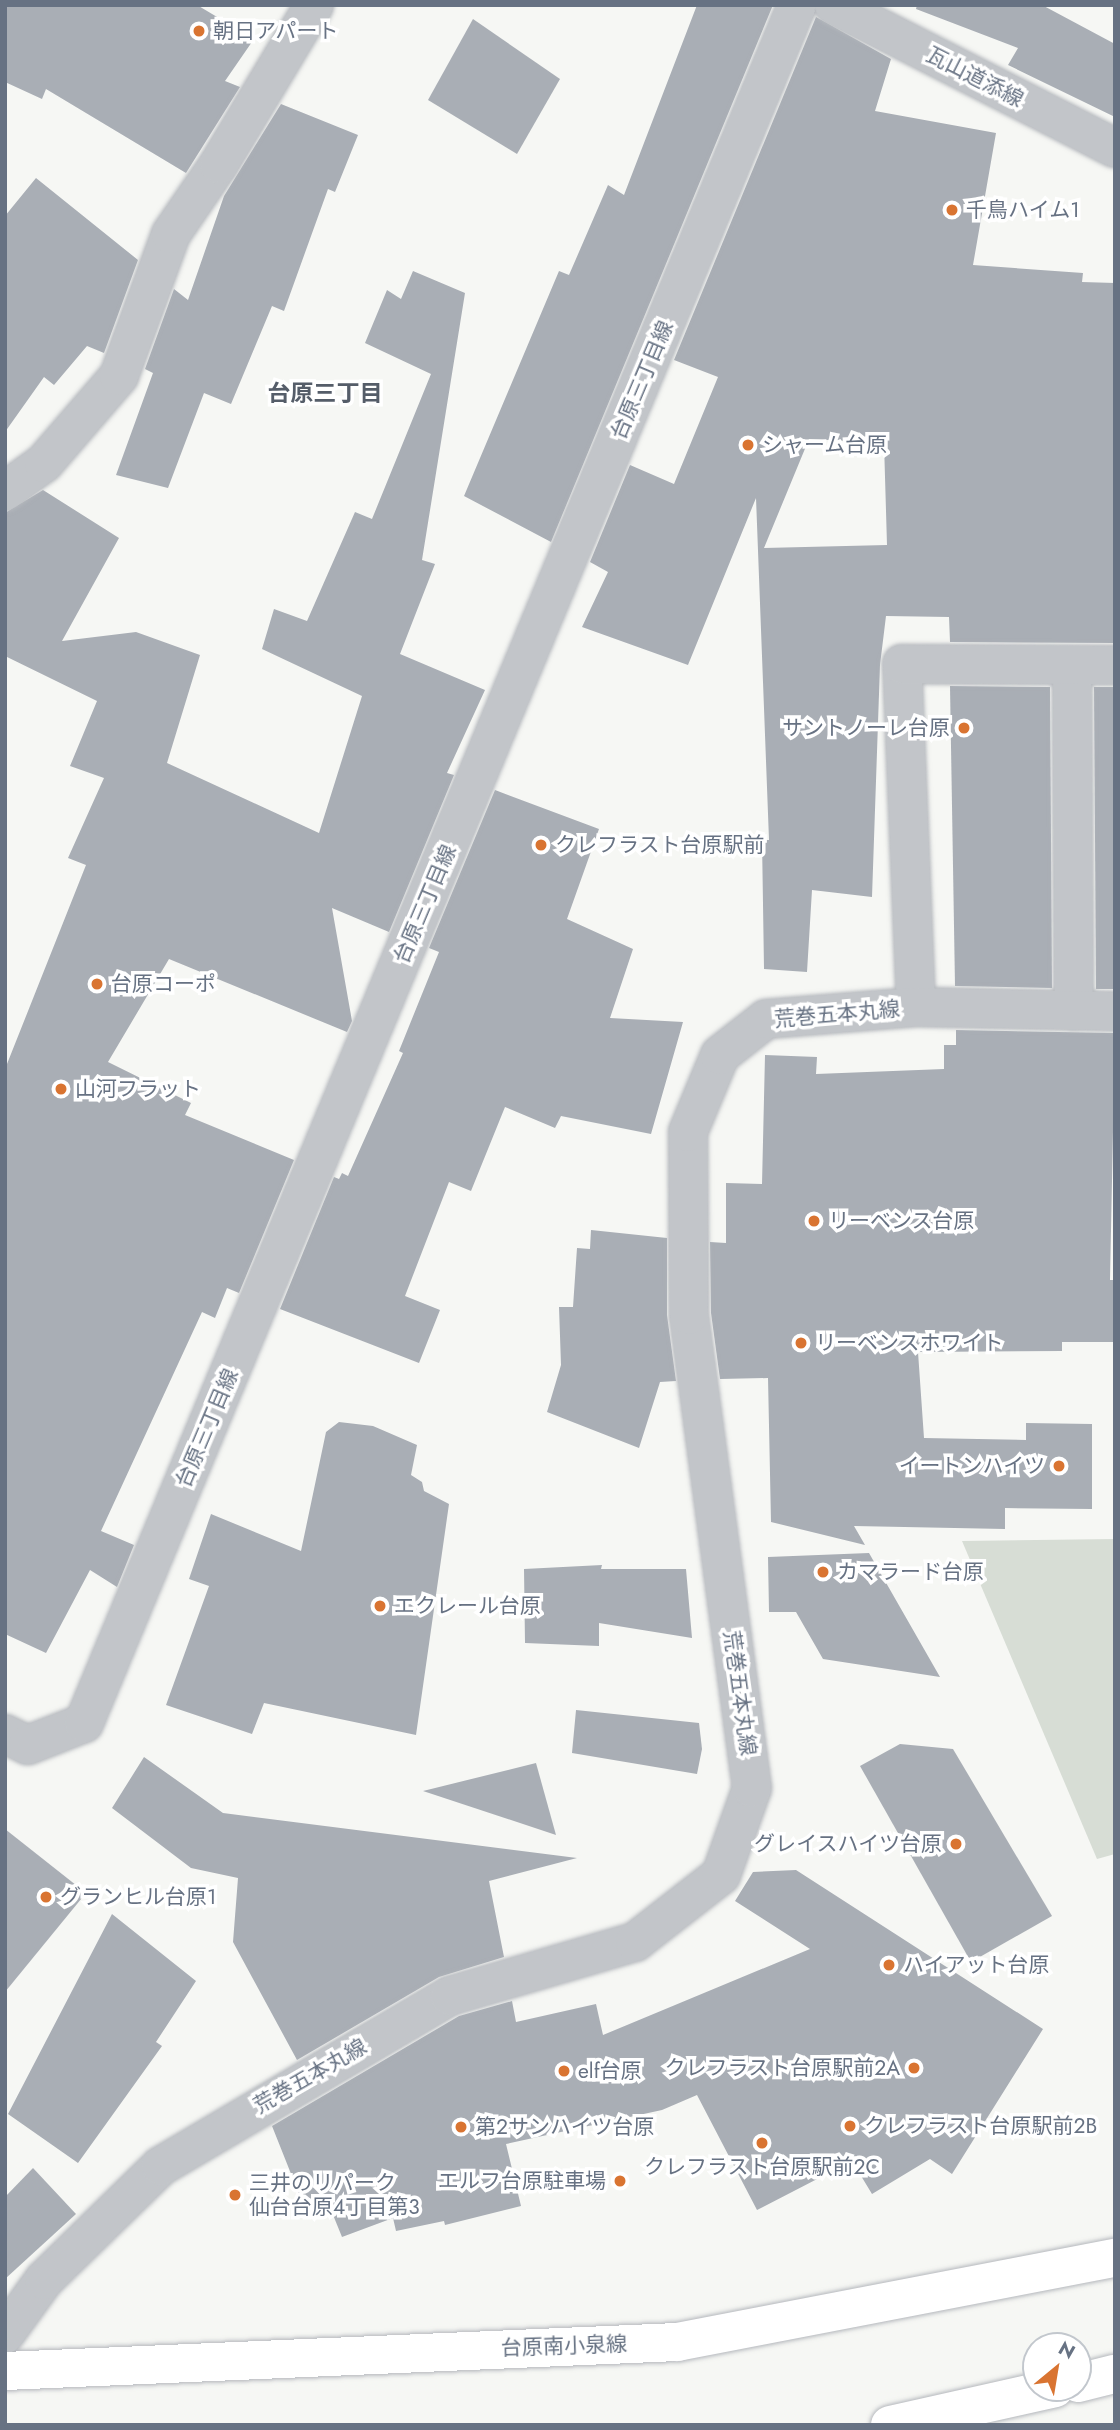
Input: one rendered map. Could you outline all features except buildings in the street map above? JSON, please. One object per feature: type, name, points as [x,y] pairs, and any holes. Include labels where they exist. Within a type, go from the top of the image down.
[{"type":"street","points":[[5,491],[44,463],[118,376],[171,234],[219,164],[314,5]]},
{"type":"street","name":"台原三丁目線","points":[[5,1734],[28,1745],[84,1723],[797,5]]},
{"type":"street","name":"瓦山道添線","points":[[834,5],[1115,148]]},
{"type":"street","points":[[916,1007],[902,664],[1115,665]]},
{"type":"street","points":[[1072,665],[1074,1011]]},
{"type":"street","name":"荒巻五本丸線","points":[[5,2334],[44,2280],[161,2166],[450,1996],[635,1942],[721,1875],[752,1788],[689,1315],[688,1132],[720,1055],[766,1018],[916,1007],[1115,1011]]},
{"type":"street","name":"台原南小泉線","points":[[5,2371],[677,2342],[1115,2258]]},
{"type":"street","points":[[1092,2380],[1115,2374]]},
{"type":"street","points":[[890,2425],[1022,2395]]},
{"type":"shaded area","points":[[1115,1539],[1115,1854],[1097,1859],[962,1541]]},
{"type":"place","name":"朝日アパート","points":[[199,31]]},
{"type":"place","name":"千鳥ハイム1","points":[[952,210]]},
{"type":"place","name":"シャーム台原","points":[[748,445]]},
{"type":"place","name":"サントノーレ台原","points":[[964,728]]},
{"type":"place","name":"クレフラスト台原駅前","points":[[541,845]]},
{"type":"place","name":"台原コーポ","points":[[97,984]]},
{"type":"place","name":"山河フラット","points":[[61,1089]]},
{"type":"place","name":"リーベンス台原","points":[[814,1221]]},
{"type":"place","name":"リーベンスホワイト","points":[[801,1343]]},
{"type":"place","name":"イートンハイツ","points":[[1059,1466]]},
{"type":"place","name":"カマラード台原","points":[[823,1572]]},
{"type":"place","name":"エクレール台原","points":[[380,1606]]},
{"type":"place","name":"グレイスハイツ台原","points":[[956,1844]]},
{"type":"place","name":"グランヒル台原1","points":[[46,1897]]},
{"type":"place","name":"ハイアット台原","points":[[889,1965]]},
{"type":"place","name":"クレフラスト台原駅前2A","points":[[914,2068]]},
{"type":"place","name":"elf台原","points":[[564,2071]]},
{"type":"place","name":"クレフラスト台原駅前2B","points":[[850,2126]]},
{"type":"place","name":"第2サンハイツ台原","points":[[461,2127]]},
{"type":"place","name":"クレフラスト台原駅前2C","points":[[762,2143]]},
{"type":"place","name":"エルフ台原駐車場","points":[[620,2181]]},
{"type":"place","name":"三井のリパーク 仙台台原4丁目第3","points":[[235,2195]]},
{"type":"district","name":"台原三丁目","points":[[325,393]]}]
